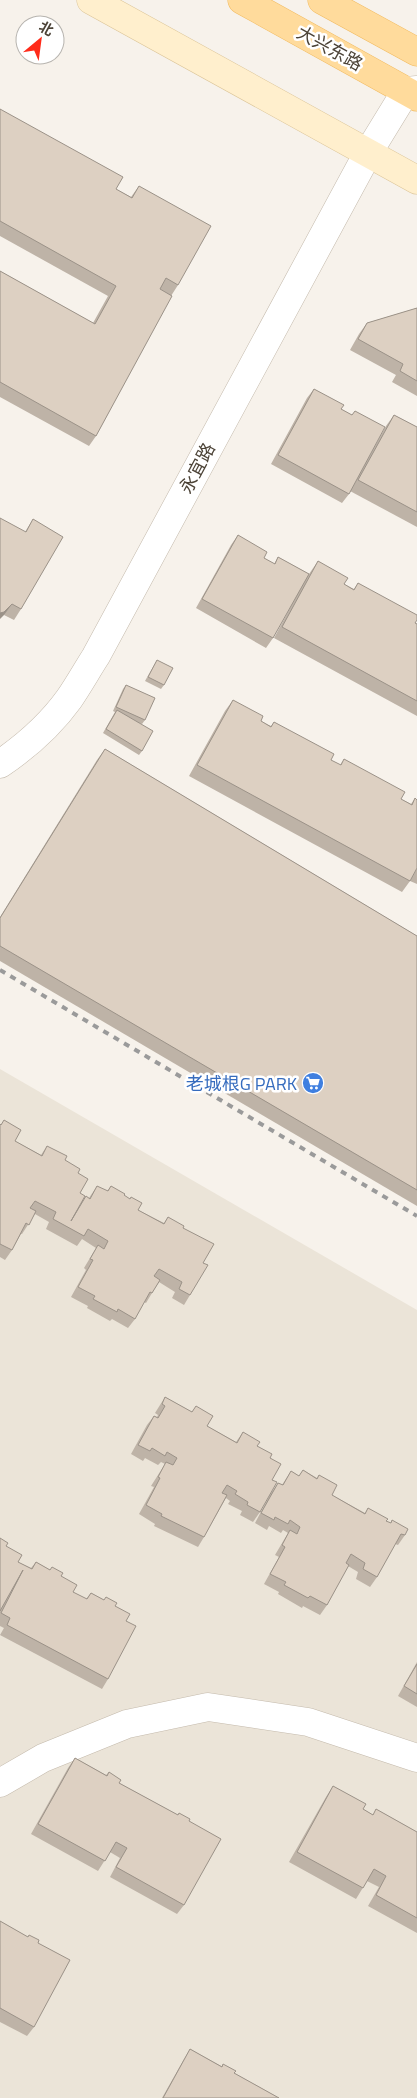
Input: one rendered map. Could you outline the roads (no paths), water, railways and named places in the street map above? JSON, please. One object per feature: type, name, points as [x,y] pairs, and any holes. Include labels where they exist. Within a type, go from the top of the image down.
[{"type":"main road","points":[[91,0],[417,180]]},
{"type":"main road","name":"大兴东路","points":[[242,0],[413,92]]},
{"type":"main road","points":[[322,0],[417,52]]},
{"type":"street","name":"永宜路","points":[[0,764],[20,750],[59,711],[96,656],[368,153],[413,92]]},
{"type":"street","points":[[0,1783],[43,1758],[126,1724],[208,1707],[308,1722],[417,1758]]},
{"type":"railway","points":[[0,970],[417,1216]]},
{"type":"place","name":"老城根G PARK","points":[[313,1083]]}]
